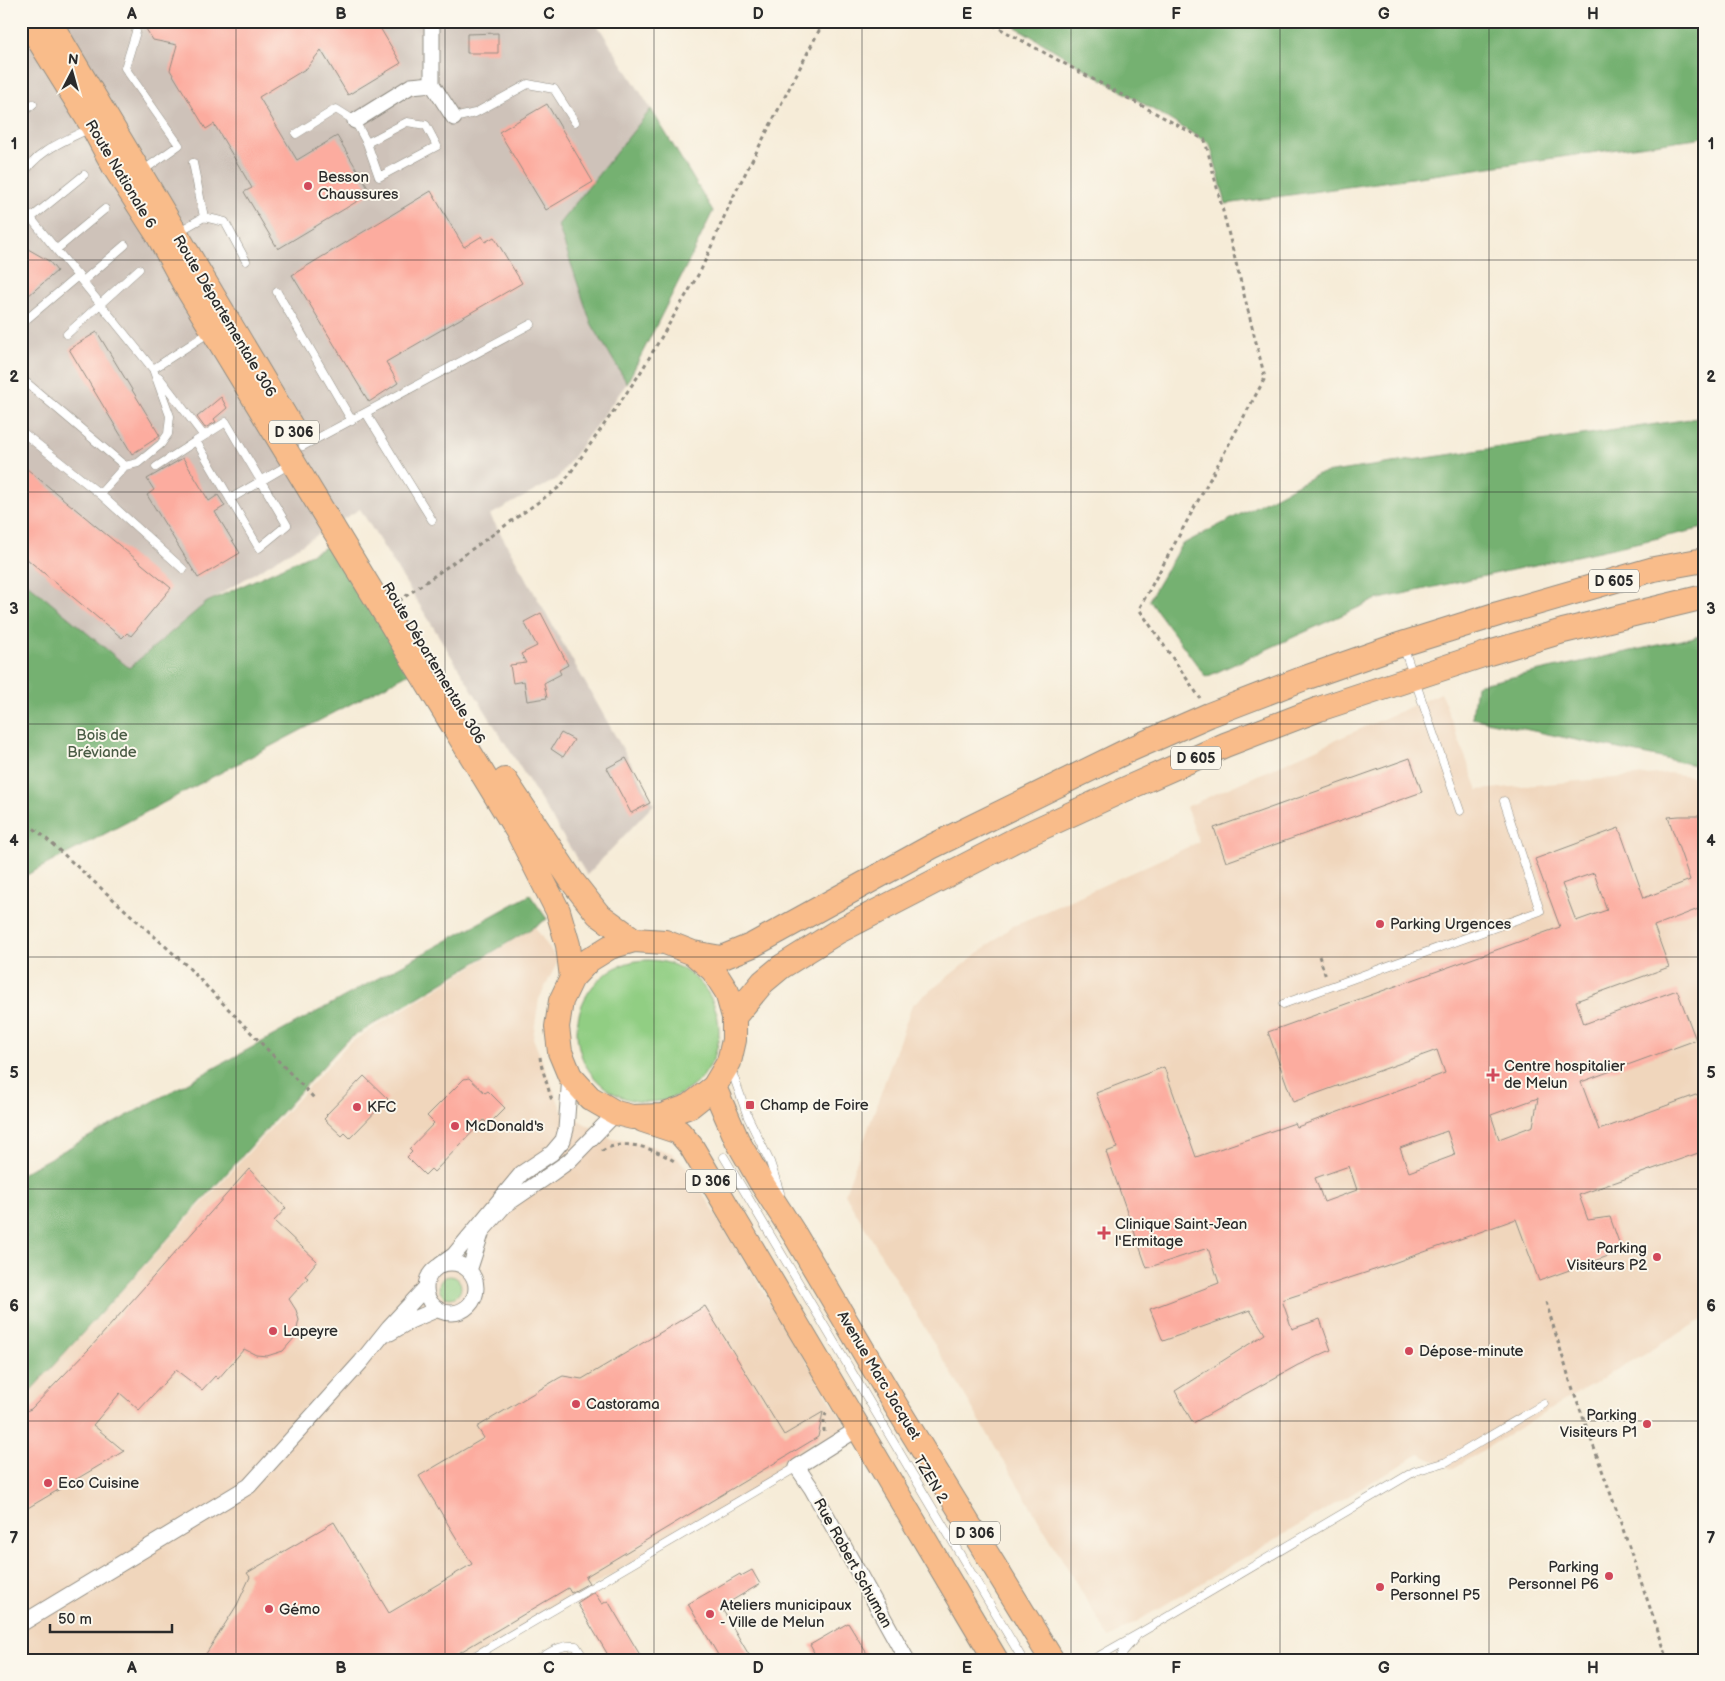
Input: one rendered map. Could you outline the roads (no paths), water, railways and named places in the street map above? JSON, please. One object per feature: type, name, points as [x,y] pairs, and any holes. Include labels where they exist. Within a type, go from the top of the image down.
[{"type":"main road","name":"Route Nationale 6","points":[[43,30],[100,123],[115,168],[167,234],[184,283],[214,330],[235,368]]},
{"type":"main road","name":"Route Départementale 306","points":[[100,123],[139,173],[167,234],[299,454],[513,824],[536,844]]},
{"type":"main road","name":"Route Départementale 306","points":[[235,368],[299,454],[397,603],[511,790],[536,844]]},
{"type":"main road","points":[[1675,566],[1704,552]]},
{"type":"main road","name":"D 605","points":[[693,953],[721,958],[753,945],[931,847],[1129,750],[1209,715],[1302,679],[1402,644],[1654,569],[1704,560]]},
{"type":"main road","name":"D 605","points":[[734,1017],[763,982],[782,967],[829,937],[1017,839],[1225,745],[1412,677],[1563,631],[1704,597]]},
{"type":"main road","name":"D 306","points":[[536,844],[572,881],[598,914],[634,940]]},
{"type":"main road","name":"D 306","points":[[536,844],[568,946],[572,978]]},
{"type":"main road","points":[[634,940],[665,942],[693,953],[713,970],[727,992],[734,1017],[734,1040],[729,1062],[714,1087],[690,1106],[662,1116],[624,1115],[590,1098],[570,1076],[560,1052],[556,1027],[561,1001],[572,978],[589,960],[610,947],[634,940]]},
{"type":"main road","name":"Avenue Marc Jacquet","points":[[714,1087],[737,1140],[896,1406],[1052,1660]]},
{"type":"main road","name":"D 306","points":[[624,1115],[679,1132],[691,1146],[996,1660]]},
{"type":"street","points":[[432,21],[432,84],[454,118]]},
{"type":"street","points":[[355,121],[411,86],[432,84]]},
{"type":"street","points":[[440,1265],[455,1263],[469,1271],[473,1277],[476,1285],[472,1301],[460,1311],[452,1312],[438,1309],[431,1302],[427,1295],[426,1287],[430,1274],[440,1265],[454,1255],[522,1173],[552,1153],[562,1140],[566,1125],[570,1076]]},
{"type":"street","points":[[469,1271],[482,1231],[504,1206],[569,1161],[586,1143],[624,1115]]},
{"type":"street","points":[[21,1624],[249,1486],[426,1287]]},
{"type":"street","points":[[372,1348],[402,1325],[438,1309]]},
{"type":"street","points":[[797,1467],[859,1428]]},
{"type":"street","name":"Rue Robert Schuman","points":[[797,1467],[820,1504],[907,1660]]},
{"type":"lane","points":[[136,32],[124,68],[179,145],[139,173]]},
{"type":"lane","points":[[454,118],[475,114],[528,84],[554,89],[575,122]]},
{"type":"lane","points":[[21,114],[33,104]]},
{"type":"lane","points":[[296,134],[336,109],[355,121],[367,143],[379,177],[438,146],[426,125],[407,122],[367,143]]},
{"type":"lane","points":[[21,179],[24,169],[54,146],[100,123]]},
{"type":"lane","points":[[193,163],[204,217]]},
{"type":"lane","points":[[31,218],[84,175]]},
{"type":"lane","points":[[21,206],[154,369],[204,436]]},
{"type":"lane","points":[[57,249],[105,209]]},
{"type":"lane","points":[[167,234],[204,217],[225,222],[246,261]]},
{"type":"lane","points":[[21,324],[124,245]]},
{"type":"lane","points":[[67,334],[139,269]]},
{"type":"lane","points":[[277,292],[352,421]]},
{"type":"lane","points":[[230,499],[260,482],[299,454],[352,421],[531,324]]},
{"type":"lane","points":[[154,369],[214,330]]},
{"type":"lane","points":[[100,494],[125,466],[138,462],[161,444],[168,434],[170,416],[154,369]]},
{"type":"lane","points":[[21,378],[125,466]]},
{"type":"lane","points":[[366,413],[432,520]]},
{"type":"lane","points":[[156,467],[196,441],[226,422],[287,525],[260,548],[196,441]]},
{"type":"lane","points":[[21,431],[100,494],[183,569]]},
{"type":"lane","points":[[1402,644],[1460,811]]},
{"type":"lane","points":[[1283,1004],[1540,910],[1504,802]]},
{"type":"lane","points":[[729,1062],[748,1117],[770,1162],[795,1235]]},
{"type":"lane","name":"TZEN 2","points":[[724,1157],[1023,1660]]},
{"type":"lane","points":[[1092,1660],[1415,1471],[1446,1462],[1544,1404]]},
{"type":"lane","points":[[468,1660],[797,1467]]},
{"type":"lane","points":[[1120,1660],[1123,1652],[1140,1633]]},
{"type":"lane","points":[[538,1660],[560,1646],[568,1645],[576,1646],[585,1660]]},
{"type":"place","name":"Besson Chaussures","points":[[308,186]]},
{"type":"place","name":"Parking Urgences","points":[[1380,924]]},
{"type":"place","name":"Centre hospitalier de Melun","points":[[1493,1075]]},
{"type":"place","name":"Champ de Foire","points":[[750,1105]]},
{"type":"place","name":"KFC","points":[[357,1107]]},
{"type":"place","name":"McDonald's","points":[[455,1126]]},
{"type":"place","name":"Clinique Saint-Jean l'Ermitage","points":[[1104,1233]]},
{"type":"place","name":"Parking Visiteurs P2","points":[[1657,1257]]},
{"type":"place","name":"Lapeyre","points":[[273,1331]]},
{"type":"place","name":"Dépose-minute","points":[[1409,1351]]},
{"type":"place","name":"Castorama","points":[[576,1404]]},
{"type":"place","name":"Parking Visiteurs P1","points":[[1647,1424]]},
{"type":"place","name":"Eco Cuisine","points":[[48,1483]]},
{"type":"place","name":"Parking Personnel P6","points":[[1609,1576]]},
{"type":"place","name":"Parking Personnel P5","points":[[1380,1587]]},
{"type":"place","name":"Gémo","points":[[269,1609]]},
{"type":"place","name":"Ateliers municipaux - Ville de Melun","points":[[710,1614]]},
{"type":"park label","name":"Bois de Bréviande","points":[[102,744]]}]
